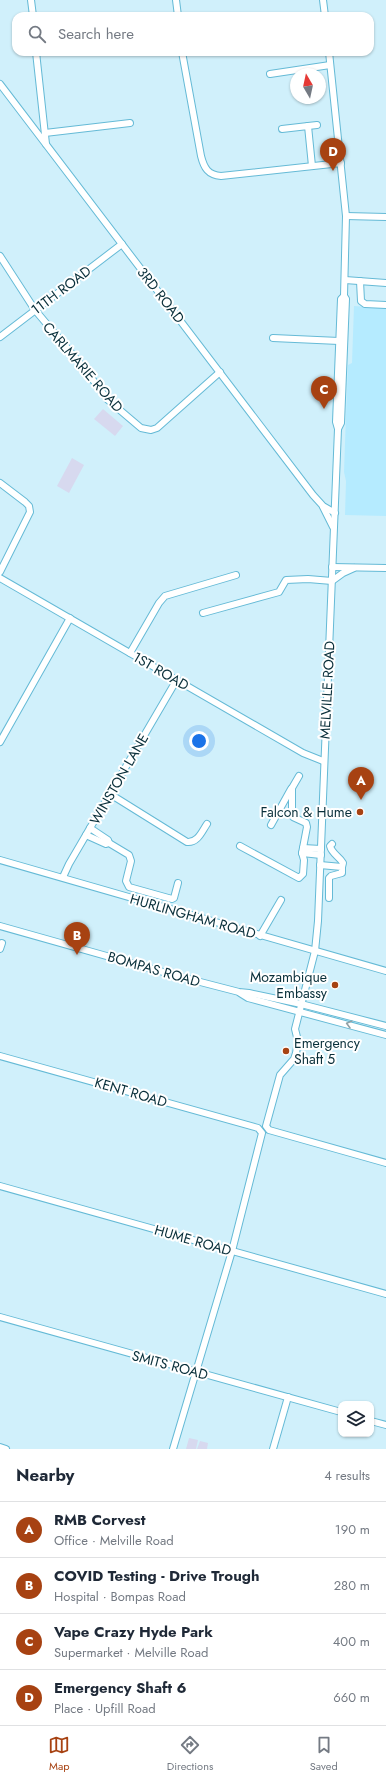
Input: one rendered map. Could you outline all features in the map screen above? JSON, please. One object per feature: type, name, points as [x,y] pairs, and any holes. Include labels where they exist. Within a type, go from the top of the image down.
[{"type":"street","points":[[31,0],[32,12]]},
{"type":"street","points":[[176,0],[178,12]]},
{"type":"street","points":[[323,0],[324,12]]},
{"type":"street","points":[[36,56],[46,144]]},
{"type":"street","points":[[183,56],[201,156],[208,172],[221,176],[341,163]]},
{"type":"street","name":"MELVILLE ROAD","points":[[174,1449],[232,1251],[264,1129],[280,1075],[294,1059],[296,1053],[298,1041],[295,1030],[315,951],[321,852],[335,513],[339,341],[345,280],[346,216],[329,56]]},
{"type":"street","points":[[270,74],[330,65]]},
{"type":"street","name":"3RD ROAD","points":[[0,84],[313,495],[323,506],[334,529]]},
{"type":"street","points":[[45,133],[130,123]]},
{"type":"street","points":[[282,129],[317,125]]},
{"type":"street","points":[[308,126],[312,166]]},
{"type":"street","points":[[346,216],[386,217]]},
{"type":"street","name":"11TH ROAD","points":[[0,337],[122,244]]},
{"type":"street","name":"CARLMARIE ROAD","points":[[0,256],[34,310],[84,368],[108,400],[135,424],[147,430],[157,428],[220,372]]},
{"type":"street","points":[[345,280],[386,283]]},
{"type":"street","points":[[360,281],[361,302],[365,304],[386,305]]},
{"type":"street","name":"MELVILLE ROAD","points":[[338,429],[341,422],[346,299],[344,296]]},
{"type":"street","points":[[273,338],[339,341]]},
{"type":"street","points":[[0,483],[26,502],[29,506],[30,512],[0,572]]},
{"type":"street","name":"3RD ROAD","points":[[323,506],[335,513]]},
{"type":"street","points":[[332,567],[386,568]]},
{"type":"street","points":[[203,613],[279,592],[286,580],[308,579],[332,581],[343,572],[354,568]]},
{"type":"street","points":[[130,654],[159,603],[165,596],[236,575]]},
{"type":"street","name":"1ST ROAD","points":[[0,578],[176,681],[303,752],[324,761]]},
{"type":"street","points":[[0,742],[70,618]]},
{"type":"street","name":"WINSTON LANE","points":[[63,877],[176,681]]},
{"type":"street","points":[[271,824],[299,776]]},
{"type":"street","points":[[240,846],[299,878],[303,874],[304,860],[302,850],[307,826],[306,823],[293,817],[292,788]]},
{"type":"street","points":[[110,794],[187,842],[196,840],[207,824]]},
{"type":"street","points":[[90,828],[108,840],[109,843],[124,851],[131,857],[126,881],[129,887],[172,899],[174,898],[178,883]]},
{"type":"street","points":[[86,835],[106,844],[109,843]]},
{"type":"street","points":[[329,898],[329,878],[342,873],[343,862],[331,850],[330,846],[332,844]]},
{"type":"street","points":[[302,850],[321,852]]},
{"type":"street","name":"HURLINGHAM ROAD","points":[[0,860],[386,971]]},
{"type":"street","points":[[320,865],[342,867]]},
{"type":"street","points":[[260,936],[281,900]]},
{"type":"street","name":"BOMPAS ROAD","points":[[0,926],[239,992],[249,992],[302,1004],[386,1026]]},
{"type":"street","name":"BOMPAS ROAD","points":[[239,992],[248,998],[386,1035]]},
{"type":"street","name":"KENT ROAD","points":[[0,1056],[386,1163]]},
{"type":"street","name":"HUME ROAD","points":[[0,1186],[386,1294]]},
{"type":"street","name":"SMITS ROAD","points":[[0,1317],[338,1411]]},
{"type":"street","points":[[273,1449],[288,1397]]},
{"type":"street","points":[[374,1422],[386,1425]]},
{"type":"street","points":[[0,1447],[6,1449]]},
{"type":"shaded area","points":[[354,306],[386,308],[386,516],[345,515],[346,481],[344,472],[348,365],[352,363]]},
{"type":"shaded area","points":[[103,409],[123,426],[115,436],[94,419]]},
{"type":"shaded area","points":[[72,458],[84,465],[69,493],[57,486]]},
{"type":"shaded area","points":[[189,1438],[198,1440],[196,1449],[186,1449]]},
{"type":"shaded area","points":[[200,1441],[208,1443],[207,1449],[197,1449]]},
{"type":"place","name":"Emergency Shaft 6","points":[[333,171]]},
{"type":"place","name":"Vape Crazy Hyde Park","points":[[324,409]]},
{"type":"place","name":"RMB Corvest","points":[[361,800]]},
{"type":"place","name":"Falcon & Hume","points":[[360,812]]},
{"type":"place","name":"COVID Testing - Drive Trough","points":[[77,955]]},
{"type":"place","name":"Mozambique Embassy","points":[[335,985]]},
{"type":"place","name":"Emergency Shaft 5","points":[[286,1051]]}]
